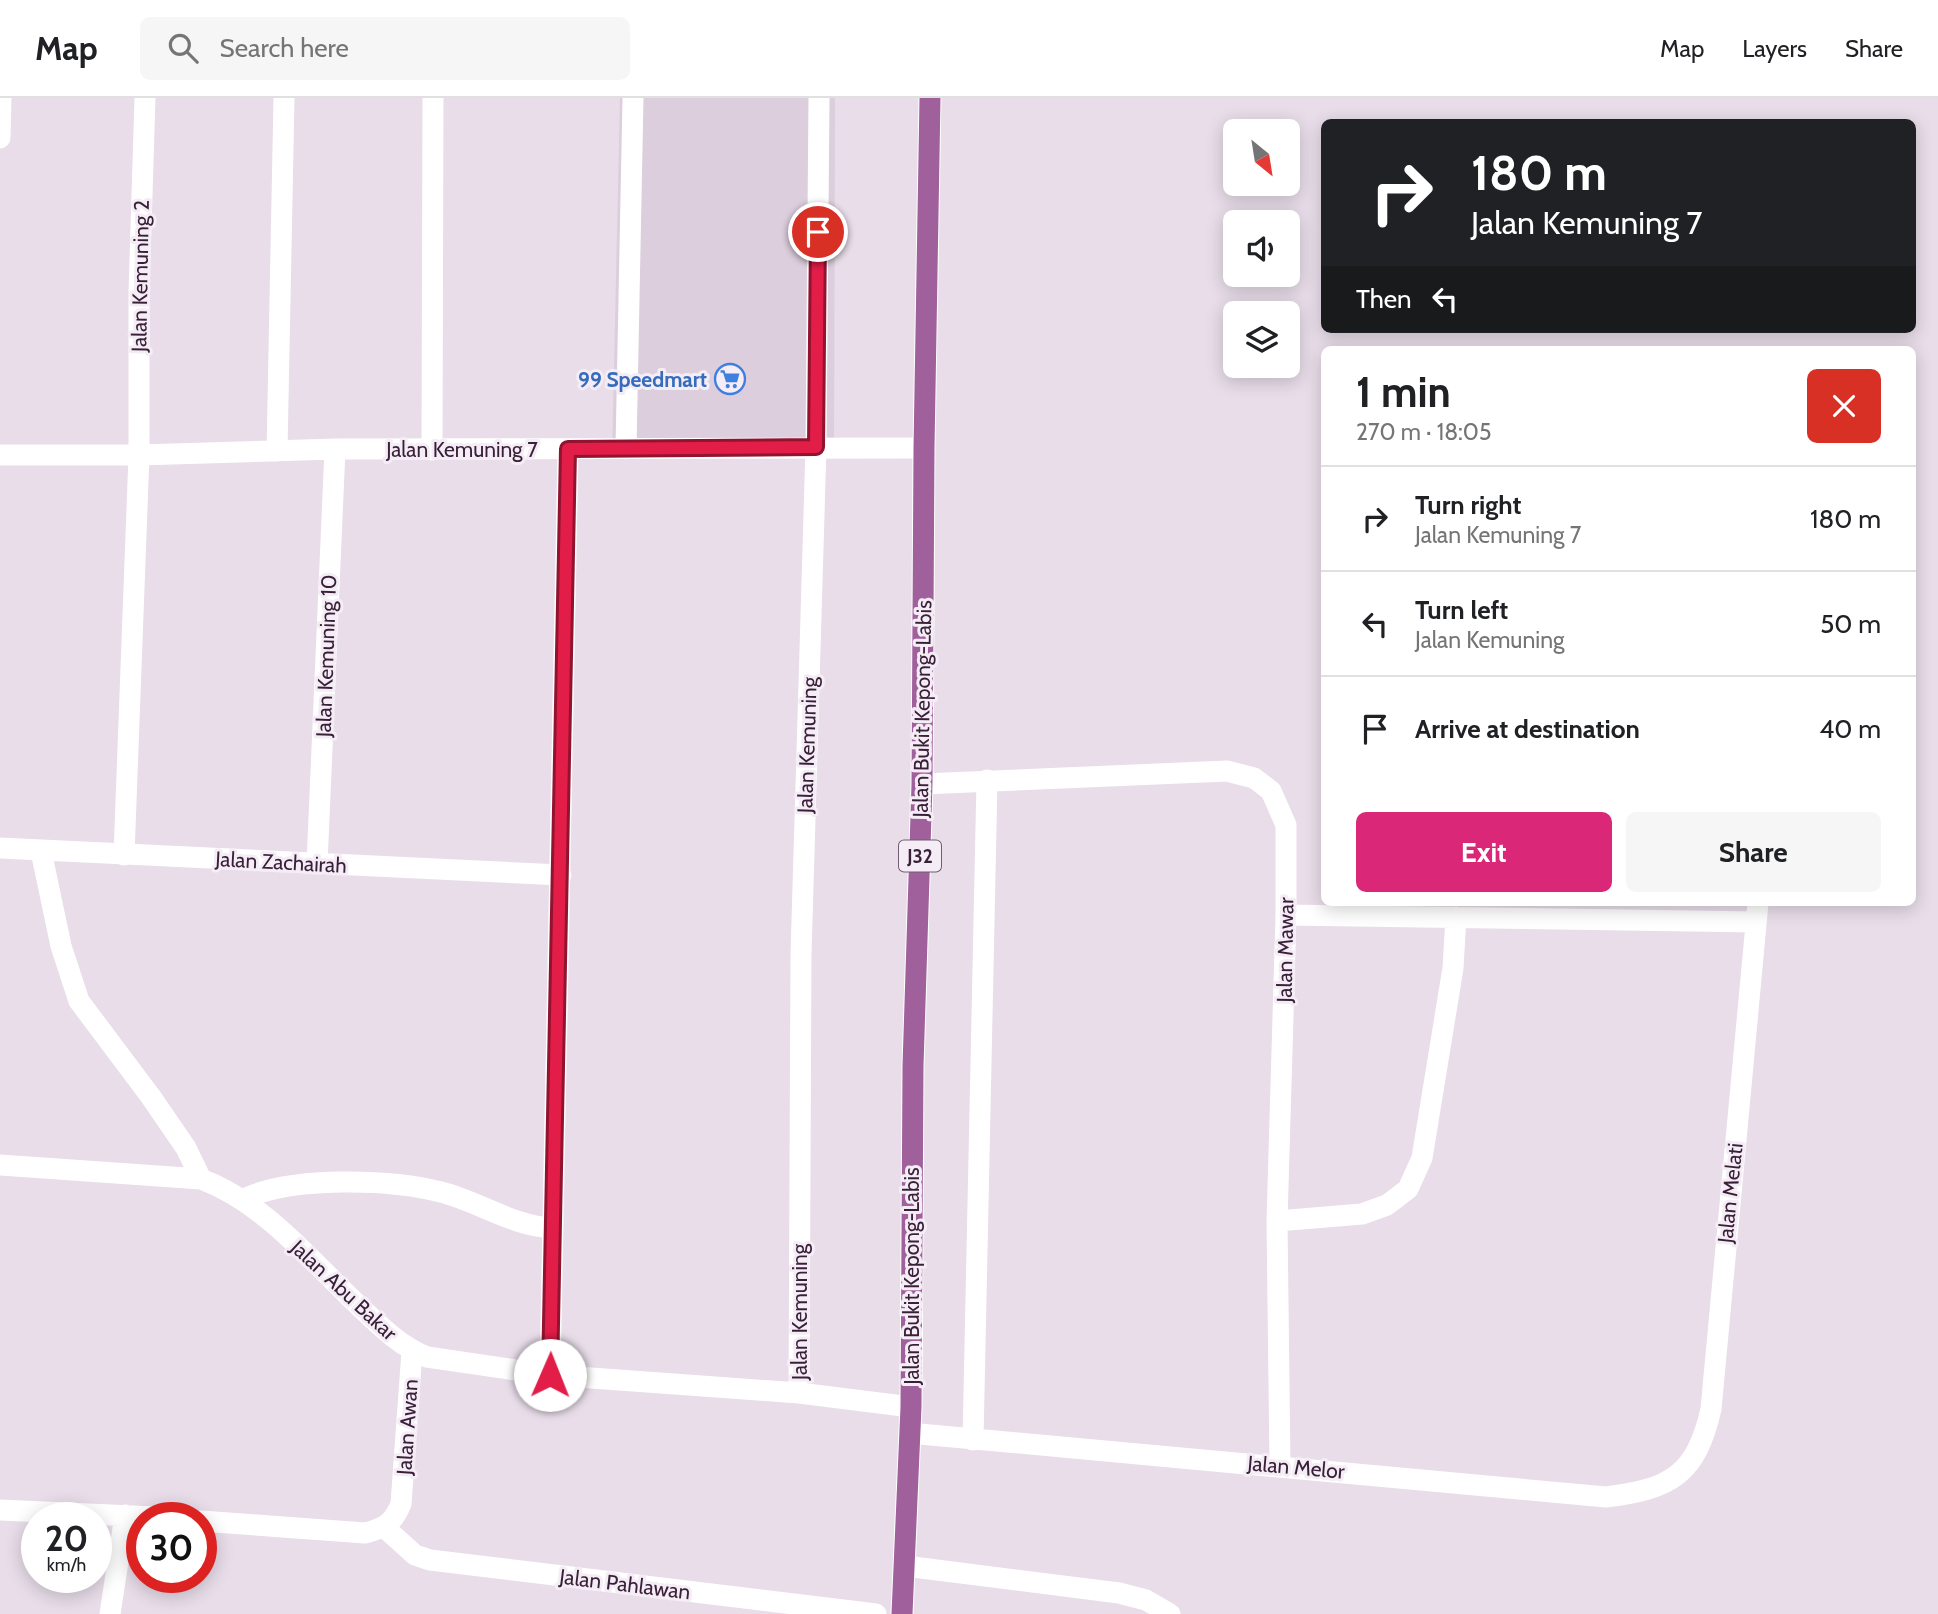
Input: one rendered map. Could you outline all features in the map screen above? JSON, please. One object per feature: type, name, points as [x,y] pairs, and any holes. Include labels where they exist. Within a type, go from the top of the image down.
[{"type":"main road","name":"Jalan Bukit Kepong-Labis","points":[[902,1614],[911,1406],[913,1066],[922,784],[930,98]]},
{"type":"street","points":[[0,138],[1,98]]},
{"type":"street","name":"Jalan Kemuning 2","points":[[124,855],[139,455],[139,292],[145,98]]},
{"type":"street","points":[[277,451],[284,98]]},
{"type":"street","points":[[432,450],[433,98]]},
{"type":"street","points":[[626,449],[633,98]]},
{"type":"street","name":"Jalan Kemuning","points":[[799,1393],[801,954],[816,447],[819,98]]},
{"type":"street","name":"Jalan Kemuning 7","points":[[0,455],[139,455],[335,449],[924,448]]},
{"type":"street","name":"Jalan Kemuning 10","points":[[317,864],[335,449]]},
{"type":"street","points":[[550,1375],[562,875],[568,449]]},
{"type":"street","name":"Jalan Mawar","points":[[922,784],[1227,771],[1254,778],[1271,791],[1286,825],[1277,1221],[1280,1466]]},
{"type":"street","points":[[973,1440],[987,780]]},
{"type":"street","name":"Jalan Zachairah","points":[[0,848],[562,875]]},
{"type":"street","points":[[41,851],[61,946],[79,1001],[186,1148],[201,1179]]},
{"type":"street","points":[[1286,915],[1456,917],[1757,912]]},
{"type":"street","name":"Jalan Melati","points":[[1679,1474],[1693,1459],[1704,1439],[1711,1409],[1757,912]]},
{"type":"street","points":[[1277,1221],[1362,1214],[1387,1205],[1408,1189],[1422,1158],[1454,968],[1456,917]]},
{"type":"street","name":"Jalan Abu Bakar","points":[[0,1165],[201,1179],[244,1199],[385,1330],[412,1351],[449,1361],[550,1375],[799,1393],[911,1406]]},
{"type":"street","points":[[244,1199],[261,1191],[299,1184],[405,1185],[442,1192],[532,1227],[553,1227]]},
{"type":"street","name":"Jalan Awan","points":[[385,1528],[395,1519],[401,1504],[412,1351]]},
{"type":"street","name":"Jalan Melor","points":[[909,1433],[1606,1497],[1658,1488],[1679,1474]]},
{"type":"street","points":[[0,1510],[125,1515],[110,1614]]},
{"type":"street","points":[[217,1522],[365,1533],[385,1528]]},
{"type":"street","name":"Jalan Pahlawan","points":[[385,1528],[415,1555],[430,1560],[876,1614]]},
{"type":"street","points":[[905,1566],[1119,1593],[1146,1600],[1170,1614]]},
{"type":"shaded area","points":[[620,98],[835,98],[834,458],[612,459]]},
{"type":"place","name":"99 Speedmart","points":[[730,379]]},
{"type":"route","points":[[550,1375],[562,875],[568,449],[816,447],[818,232]]}]
